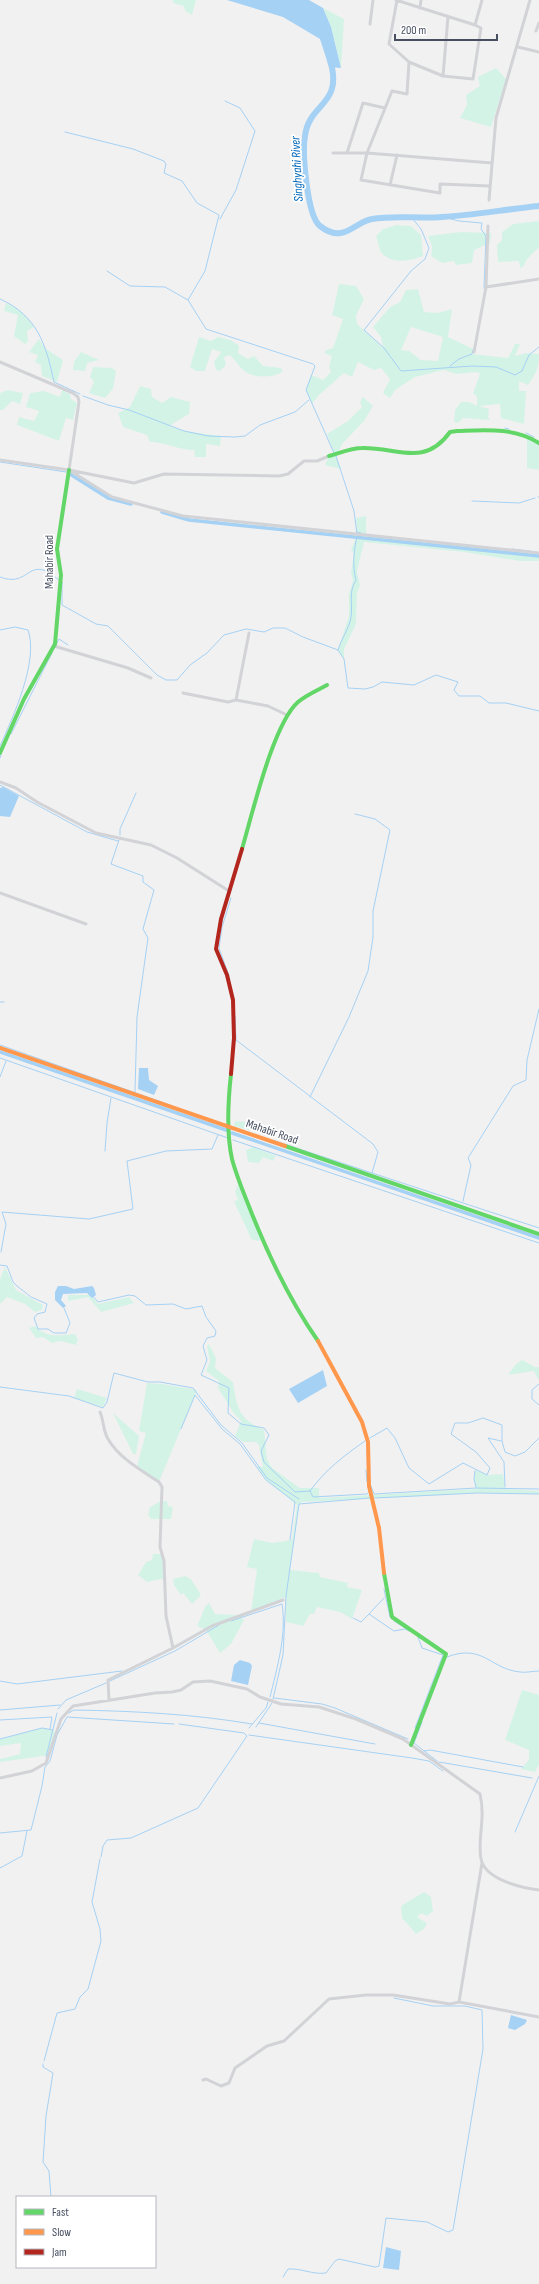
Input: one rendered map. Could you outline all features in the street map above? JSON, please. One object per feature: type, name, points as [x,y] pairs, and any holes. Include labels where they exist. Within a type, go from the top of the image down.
[{"type":"street","points":[[370,24],[373,0]]},
{"type":"street","points":[[396,0],[420,8],[481,28],[474,79],[442,76],[409,62],[388,44],[396,0]]},
{"type":"street","points":[[420,8],[421,0]]},
{"type":"street","points":[[475,25],[482,0]]},
{"type":"street","points":[[489,200],[496,118],[518,47],[530,0]]},
{"type":"street","points":[[442,76],[448,16]]},
{"type":"street","points":[[536,31],[539,23]]},
{"type":"street","points":[[518,47],[539,52]]},
{"type":"street","points":[[409,62],[407,94],[392,91],[367,153],[361,180],[440,193],[440,184],[490,186]]},
{"type":"street","points":[[347,153],[363,103],[385,108]]},
{"type":"street","points":[[334,153],[367,153],[492,163]]},
{"type":"street","points":[[390,185],[397,156]]},
{"type":"street","points":[[474,352],[486,288],[488,226]]},
{"type":"street","points":[[486,288],[539,279]]},
{"type":"street","name":"Mahabir Road","points":[[0,362],[73,392],[78,397],[80,402],[68,470],[57,549],[60,560],[57,637],[54,646],[24,699],[0,753]]},
{"type":"street","points":[[0,460],[68,470],[134,483],[164,474],[279,476],[288,474],[304,461],[317,461],[329,456],[367,447],[395,454],[424,452],[433,449],[445,441],[450,432],[455,431],[479,432],[502,429],[527,435],[539,443]]},
{"type":"street","points":[[68,470],[112,497],[183,516],[539,553]]},
{"type":"street","points":[[236,700],[249,633]]},
{"type":"street","points":[[54,646],[128,668],[151,678]]},
{"type":"street","points":[[327,685],[298,702],[288,715],[268,763],[221,919],[216,949],[227,975],[233,1000],[234,1038],[228,1104],[232,1158],[238,1178],[268,1253],[296,1310],[323,1349],[362,1422],[368,1442],[369,1486],[379,1528],[386,1586],[392,1617],[446,1654],[411,1745]]},
{"type":"street","points":[[183,692],[228,702],[236,700],[268,706],[288,715]]},
{"type":"street","points":[[0,782],[16,788],[37,802],[96,833],[158,848],[186,862],[218,886],[229,892]]},
{"type":"street","points":[[0,893],[86,924]]},
{"type":"street","name":"Mahabir Road","points":[[0,1048],[231,1129],[539,1234]]},
{"type":"street","points":[[100,1412],[108,1439],[126,1459],[159,1482],[162,1487],[160,1547],[164,1561],[166,1616],[173,1648]]},
{"type":"street","points":[[109,1700],[108,1680],[173,1648],[212,1626],[284,1600]]},
{"type":"street","points":[[0,1778],[32,1771],[46,1763],[62,1719],[68,1709],[81,1704],[155,1693],[172,1692],[181,1690],[193,1682],[222,1682],[247,1689],[260,1697],[281,1704],[319,1707],[348,1716],[411,1745],[480,1794],[483,1811],[482,1863],[478,1876],[459,2002]]},
{"type":"street","points":[[482,1863],[496,1876],[510,1884],[539,1890]]},
{"type":"street","points":[[203,2080],[206,2079],[221,2086],[229,2083],[235,2068],[267,2046],[284,2041],[329,1999],[366,1995],[393,1995],[450,2004],[459,2002],[539,2017]]},
{"type":"green space","points":[[173,0],[196,0],[192,15],[185,11],[184,6],[173,3]]},
{"type":"green space","points":[[323,8],[344,19],[341,68],[331,27]]},
{"type":"green space","points":[[496,68],[506,79],[491,127],[460,118],[467,105],[466,95],[480,86],[478,77]]},
{"type":"green space","points":[[539,221],[539,247],[527,259],[523,267],[520,268],[519,261],[498,262],[497,245],[502,240],[502,232],[513,224]]},
{"type":"green space","points":[[396,225],[411,226],[421,235],[423,256],[401,261],[390,259],[381,252],[376,236],[383,229]]},
{"type":"green space","points":[[461,232],[491,233],[490,243],[474,250],[472,263],[456,265],[454,261],[442,263],[431,256],[432,247],[428,236]]},
{"type":"green space","points":[[339,284],[356,286],[364,299],[356,316],[357,324],[383,348],[381,337],[373,327],[390,307],[400,302],[406,290],[418,289],[424,312],[438,313],[452,309],[448,337],[473,349],[472,354],[508,358],[515,344],[520,344],[515,356],[527,353],[539,354],[536,371],[528,385],[519,381],[519,391],[526,391],[524,424],[501,418],[500,404],[479,406],[489,409],[488,417],[490,420],[463,418],[458,423],[454,422],[455,410],[461,402],[469,402],[477,406],[477,397],[473,393],[480,374],[477,372],[456,374],[444,370],[415,377],[395,390],[390,398],[383,393],[390,379],[381,368],[374,370],[358,362],[352,377],[344,373],[319,395],[312,404],[306,390],[311,375],[323,380],[331,372],[329,367],[332,356],[324,353],[326,350],[333,348],[343,319],[332,315]],"holes":[[[411,327],[443,337],[438,361],[421,360],[409,351],[401,350]]]},
{"type":"green space","points":[[6,303],[22,312],[34,327],[27,331],[28,341],[25,344],[14,336],[18,315],[4,311]]},
{"type":"green space","points":[[199,337],[211,341],[218,337],[231,340],[239,346],[238,353],[248,359],[254,356],[263,366],[281,368],[283,371],[274,375],[256,376],[242,369],[230,355],[224,357],[226,365],[220,371],[216,370],[214,362],[221,352],[212,349],[205,371],[196,371],[190,367]]},
{"type":"green space","points":[[39,339],[46,349],[63,360],[57,382],[42,376],[41,365],[35,362],[38,355],[29,352]]},
{"type":"green space","points":[[81,352],[99,360],[87,363],[85,371],[73,370],[74,362]]},
{"type":"green space","points":[[93,367],[112,368],[116,371],[113,389],[105,398],[89,393],[94,382],[90,377]]},
{"type":"green space","points":[[140,386],[151,389],[152,397],[162,403],[171,397],[190,402],[189,414],[169,426],[184,431],[221,436],[220,446],[206,444],[206,457],[195,457],[194,450],[150,442],[147,435],[123,427],[118,413],[130,407]]},
{"type":"green space","points":[[8,390],[23,393],[20,404],[12,401],[3,410],[0,410],[0,393]]},
{"type":"green space","points":[[62,390],[70,394],[71,399],[77,403],[73,420],[66,418],[59,441],[17,425],[19,417],[34,421],[39,411],[26,407],[30,393],[44,391],[60,397]]},
{"type":"green space","points":[[363,397],[373,406],[364,421],[342,444],[336,456],[341,469],[325,465],[329,456],[334,453],[327,434],[348,421],[362,407],[360,402]]},
{"type":"green space","points":[[527,435],[539,443],[539,470],[527,468]]},
{"type":"green space","points":[[366,516],[366,536],[539,553],[539,561],[520,561],[464,552],[364,542],[357,571],[360,585],[357,593],[356,624],[344,649],[344,659],[338,650],[349,616],[349,594],[353,581],[351,573],[354,553],[351,550],[357,535],[356,518]]},
{"type":"green space","points":[[235,1121],[257,1123],[275,1129],[276,1134],[272,1136],[234,1126]]},
{"type":"green space","points":[[253,1147],[276,1156],[273,1161],[263,1157],[259,1163],[248,1162],[246,1150]]},
{"type":"green space","points":[[238,1184],[261,1240],[257,1241],[251,1239],[236,1206],[234,1201],[238,1200],[235,1192]]},
{"type":"green space","points":[[5,1267],[16,1290],[43,1305],[42,1310],[35,1312],[25,1304],[7,1297],[0,1304],[0,1279]]},
{"type":"green space","points":[[68,1295],[91,1295],[98,1304],[129,1297],[134,1303],[101,1312],[88,1297],[68,1301]]},
{"type":"green space","points":[[35,1326],[49,1335],[75,1334],[78,1340],[76,1345],[61,1341],[52,1343],[43,1337],[36,1338],[29,1328]]},
{"type":"green space","points":[[209,1344],[216,1358],[215,1368],[233,1382],[238,1406],[244,1417],[249,1422],[264,1430],[267,1459],[272,1468],[300,1488],[319,1488],[319,1498],[476,1489],[474,1479],[475,1470],[487,1475],[503,1474],[505,1489],[539,1491],[539,1494],[477,1493],[302,1502],[299,1504],[290,1570],[319,1573],[320,1577],[348,1583],[347,1587],[362,1590],[352,1619],[340,1612],[317,1607],[314,1614],[310,1614],[303,1626],[286,1622],[286,1597],[251,1612],[257,1569],[247,1567],[254,1539],[272,1543],[292,1540],[297,1505],[266,1480],[256,1466],[263,1467],[259,1445],[256,1442],[243,1442],[235,1436],[241,1421],[233,1412],[218,1388],[219,1381],[206,1371],[210,1362],[207,1346]]},
{"type":"green space","points":[[522,1360],[535,1367],[539,1367],[539,1381],[534,1371],[508,1375],[516,1364]]},
{"type":"green space","points":[[147,1383],[197,1390],[159,1482],[137,1466],[146,1433],[139,1431]]},
{"type":"green space","points":[[77,1389],[107,1398],[103,1407],[74,1398]]},
{"type":"green space","points":[[113,1413],[139,1436],[136,1454],[133,1454]]},
{"type":"green space","points":[[161,1501],[167,1501],[168,1506],[173,1507],[171,1519],[151,1519],[148,1515],[150,1507]]},
{"type":"green space","points":[[153,1554],[162,1554],[165,1581],[161,1579],[147,1582],[138,1575],[146,1562],[152,1560]]},
{"type":"green space","points":[[185,1576],[191,1579],[201,1595],[192,1604],[183,1593],[181,1595],[174,1585],[173,1579]]},
{"type":"green space","points":[[209,1603],[215,1614],[238,1615],[244,1620],[231,1644],[220,1653],[206,1630],[197,1626],[206,1605]]},
{"type":"green space","points":[[522,1690],[539,1695],[539,1764],[535,1772],[521,1769],[529,1760],[529,1750],[505,1740]]},
{"type":"green space","points":[[42,1728],[53,1730],[56,1735],[50,1755],[0,1762],[0,1759],[20,1754],[21,1743],[0,1746],[0,1739]]},
{"type":"green space","points":[[424,1892],[431,1897],[433,1911],[427,1916],[421,1913],[417,1917],[427,1923],[424,1929],[416,1934],[402,1918],[401,1906]]},
{"type":"water","points":[[227,0],[309,0],[323,8],[331,27],[341,68],[329,67],[320,39],[283,17]]},
{"type":"water","points":[[3,787],[19,796],[10,817],[0,816],[0,788]]},
{"type":"water","points":[[139,1068],[148,1068],[149,1080],[158,1086],[154,1095],[138,1089]]},
{"type":"water","points":[[58,1286],[66,1286],[74,1289],[92,1286],[96,1295],[92,1298],[87,1293],[63,1294],[61,1300],[66,1306],[63,1308],[55,1300],[55,1292]]},
{"type":"water","points":[[323,1370],[327,1386],[298,1403],[289,1389]]},
{"type":"water","points":[[240,1660],[250,1663],[252,1666],[248,1685],[231,1681],[234,1665]]},
{"type":"water","points":[[511,2015],[527,2020],[525,2024],[515,2030],[508,2028]]},
{"type":"water","points":[[386,2247],[401,2251],[399,2270],[383,2268]]},
{"type":"waterway","name":"Singhyahi River","points":[[330,60],[333,75],[333,86],[329,95],[308,125],[304,144],[306,183],[312,210],[320,226],[328,231],[343,233],[372,219],[390,217],[454,216],[539,206]]},
{"type":"waterway","points":[[220,219],[236,190],[255,131],[240,108],[225,101]]},
{"type":"waterway","points":[[65,132],[133,149],[164,161],[166,164],[164,173],[182,181],[197,203],[219,215],[205,271],[188,300],[206,329],[313,364],[315,366],[306,390],[334,453]]},
{"type":"waterway","points":[[443,217],[459,221],[482,223],[481,229],[486,236],[484,288]]},
{"type":"waterway","points":[[412,218],[421,229],[429,248],[425,259],[411,271],[364,330],[384,348],[401,371],[472,366],[496,367],[515,375],[522,371],[529,355],[539,347]]},
{"type":"waterway","points":[[107,271],[130,286],[165,287],[188,300]]},
{"type":"waterway","points":[[0,299],[13,306],[32,323],[48,356],[54,382],[80,394]]},
{"type":"waterway","points":[[450,366],[459,359],[472,354],[473,350]]},
{"type":"waterway","points":[[83,396],[108,405],[129,410],[184,431],[208,436],[235,437],[245,436],[260,425],[295,412],[309,400]]},
{"type":"waterway","points":[[505,428],[509,429]]},
{"type":"waterway","points":[[526,433],[534,437]]},
{"type":"waterway","points":[[336,456],[354,511],[357,534]]},
{"type":"waterway","points":[[0,462],[66,472]]},
{"type":"waterway","points":[[70,474],[108,498],[131,504]]},
{"type":"waterway","points":[[472,501],[519,503],[535,498]]},
{"type":"waterway","points":[[162,512],[189,520],[539,556]]},
{"type":"waterway","points":[[357,532],[361,533]]},
{"type":"waterway","points":[[338,650],[351,617],[351,594],[356,580],[354,558],[357,536]]},
{"type":"waterway","points":[[512,549],[530,551]]},
{"type":"waterway","points":[[0,577],[15,579],[34,570],[40,569],[48,572],[59,580]]},
{"type":"waterway","points":[[62,582],[62,605],[96,624],[108,626],[157,675],[166,680],[177,680],[190,665],[207,653],[224,635],[246,629],[264,632],[273,628],[285,628],[303,637],[338,650],[344,659],[348,688],[365,689],[382,682],[414,685],[436,675],[458,682],[454,690],[459,696],[480,696],[489,703],[506,703],[539,711]]},
{"type":"waterway","points":[[0,630],[15,627],[28,630],[30,643],[30,657],[23,689],[0,746]]},
{"type":"waterway","points":[[57,643],[59,639],[68,645]]},
{"type":"waterway","points":[[11,734],[52,653]]},
{"type":"waterway","points":[[0,785],[87,832],[118,841]]},
{"type":"waterway","points":[[120,835],[120,829],[136,793]]},
{"type":"waterway","points":[[310,1097],[349,1017],[368,971],[373,937],[373,911],[390,830],[375,819],[355,814]]},
{"type":"waterway","points":[[119,840],[111,864],[143,876],[143,882],[154,890],[143,929],[148,938],[137,1017],[135,1092]]},
{"type":"waterway","points":[[229,976],[219,948],[222,927],[231,898]]},
{"type":"waterway","points":[[463,1201],[471,1165],[468,1158],[513,1086],[526,1080],[527,1060],[539,1009]]},
{"type":"waterway","points":[[235,1016],[236,1040],[373,1144],[378,1152],[372,1173]]},
{"type":"waterway","points":[[0,1045],[170,1105]]},
{"type":"waterway","points":[[0,1052],[229,1131]]},
{"type":"waterway","points":[[0,1058],[228,1138]]},
{"type":"waterway","points":[[0,1077],[6,1061]]},
{"type":"waterway","points":[[105,1151],[111,1098]]},
{"type":"waterway","points":[[232,1133],[539,1238]]},
{"type":"waterway","points":[[1,1252],[6,1224],[2,1212],[89,1219],[133,1209],[127,1161],[166,1151],[212,1149],[218,1135]]},
{"type":"waterway","points":[[233,1140],[539,1243]]},
{"type":"waterway","points":[[272,1140],[539,1228]]},
{"type":"waterway","points":[[0,1265],[7,1266],[13,1282],[17,1286],[31,1297],[47,1304],[45,1312],[37,1314],[34,1318],[38,1329],[48,1329],[54,1333],[66,1333],[70,1323],[64,1308]]},
{"type":"waterway","points":[[93,1296],[98,1302],[129,1295],[135,1296],[146,1305],[173,1304],[186,1309],[202,1306],[206,1317],[216,1331],[215,1336],[207,1338],[203,1346],[207,1360],[201,1375],[229,1388],[228,1413],[241,1424],[264,1428],[269,1435],[261,1451],[264,1462],[295,1492],[310,1491],[316,1483],[343,1457],[365,1441]]},
{"type":"waterway","points":[[0,1387],[69,1396],[103,1408],[107,1402],[114,1373],[148,1382],[160,1382],[193,1388],[221,1425],[242,1443],[267,1478],[299,1499]]},
{"type":"waterway","points":[[539,1384],[532,1390],[532,1399],[539,1405]]},
{"type":"waterway","points":[[181,1429],[195,1395],[222,1429],[240,1444],[266,1480],[295,1502],[290,1540]]},
{"type":"waterway","points":[[370,1438],[387,1428],[395,1438],[409,1468],[429,1484],[463,1463],[487,1475],[490,1468],[476,1452],[451,1434],[455,1423],[468,1423],[483,1418],[502,1425],[502,1441],[505,1452],[515,1456],[525,1452],[539,1438]]},
{"type":"waterway","points":[[501,1441],[488,1438],[504,1462],[505,1487]]},
{"type":"waterway","points":[[366,1470],[367,1482]]},
{"type":"waterway","points":[[475,1471],[474,1479],[476,1487]]},
{"type":"waterway","points":[[371,1486],[374,1494],[476,1488],[539,1489]]},
{"type":"waterway","points":[[310,1491],[313,1497],[368,1493]]},
{"type":"waterway","points":[[375,1498],[477,1493],[539,1494]]},
{"type":"waterway","points":[[273,1699],[283,1655],[286,1596],[299,1504],[370,1498]]},
{"type":"waterway","points":[[384,1589],[390,1617]]},
{"type":"waterway","points":[[369,1614],[384,1598]]},
{"type":"waterway","points":[[231,1621],[282,1604],[282,1639],[270,1697]]},
{"type":"waterway","points":[[353,1618],[361,1622],[369,1614],[394,1631],[405,1629],[409,1631]]},
{"type":"waterway","points":[[394,1621],[405,1628]]},
{"type":"waterway","points":[[110,1681],[175,1651],[219,1625]]},
{"type":"waterway","points":[[415,1728],[443,1655],[422,1648],[418,1637]]},
{"type":"waterway","points":[[447,1657],[469,1653],[486,1658],[510,1670],[522,1672],[539,1671]]},
{"type":"waterway","points":[[0,1681],[17,1684],[122,1671]]},
{"type":"waterway","points":[[58,1709],[66,1700],[106,1683]]},
{"type":"waterway","points":[[274,1698],[322,1704],[408,1739]]},
{"type":"waterway","points":[[249,1728],[266,1708],[268,1702]]},
{"type":"waterway","points":[[256,1727],[272,1703]]},
{"type":"waterway","points":[[0,1710],[60,1705]]},
{"type":"waterway","points":[[69,1713],[74,1710],[141,1712],[186,1715],[252,1724]]},
{"type":"waterway","points":[[46,1757],[57,1713]]},
{"type":"waterway","points":[[0,1720],[52,1717],[50,1729]]},
{"type":"waterway","points":[[0,1833],[31,1830],[45,1767],[50,1761],[57,1735],[67,1717],[174,1724]]},
{"type":"waterway","points":[[422,1722],[414,1743],[437,1761]]},
{"type":"waterway","points":[[259,1723],[375,1744]]},
{"type":"waterway","points":[[101,1857],[103,1846],[107,1840],[131,1838],[198,1808],[247,1736],[244,1733],[179,1724]]},
{"type":"waterway","points":[[0,1739],[42,1728],[53,1730]]},
{"type":"waterway","points":[[249,1735],[429,1761],[443,1771]]},
{"type":"waterway","points":[[424,1751],[430,1750],[523,1767]]},
{"type":"waterway","points":[[439,1762],[532,1778]]},
{"type":"waterway","points":[[515,1832],[539,1776]]},
{"type":"waterway","points":[[0,1868],[22,1856],[27,1831]]},
{"type":"waterway","points":[[44,2061],[57,2013],[75,2009],[80,1997],[88,1989],[101,1941],[100,1929],[92,1902],[100,1859]]},
{"type":"waterway","points":[[283,2277],[288,2269],[326,2273],[335,2261],[339,2259],[375,2267],[379,2266],[386,2218],[427,2222],[448,2232],[453,2230],[483,2049],[482,2010],[465,2006],[433,2006],[394,1998]]},
{"type":"waterway","points":[[43,2064],[43,2067],[53,2073],[46,2116],[43,2162],[49,2171],[51,2196]]},
{"type":"traffic: fast","points":[[329,456],[358,448],[420,453],[430,450],[440,443],[450,432],[457,431],[489,430],[509,432],[520,434],[539,443]]},
{"type":"traffic: fast","points":[[0,753],[24,699],[55,644],[61,575],[57,549],[69,470]]},
{"type":"traffic: fast","points":[[242,849],[264,771],[280,729],[289,713],[298,702],[327,685]]},
{"type":"traffic: fast","points":[[231,1074],[228,1127],[230,1149],[236,1173],[273,1263],[298,1311],[318,1341]]},
{"type":"traffic: fast","points":[[285,1146],[539,1234]]},
{"type":"traffic: fast","points":[[384,1573],[392,1617],[446,1654],[411,1745]]},
{"type":"traffic: slow","points":[[0,1048],[285,1146]]},
{"type":"traffic: slow","points":[[318,1341],[362,1422],[368,1442],[369,1486],[379,1528],[384,1573]]},
{"type":"traffic: jam","points":[[231,1074],[234,1038],[233,1000],[227,975],[216,949],[221,919],[242,849]]}]
